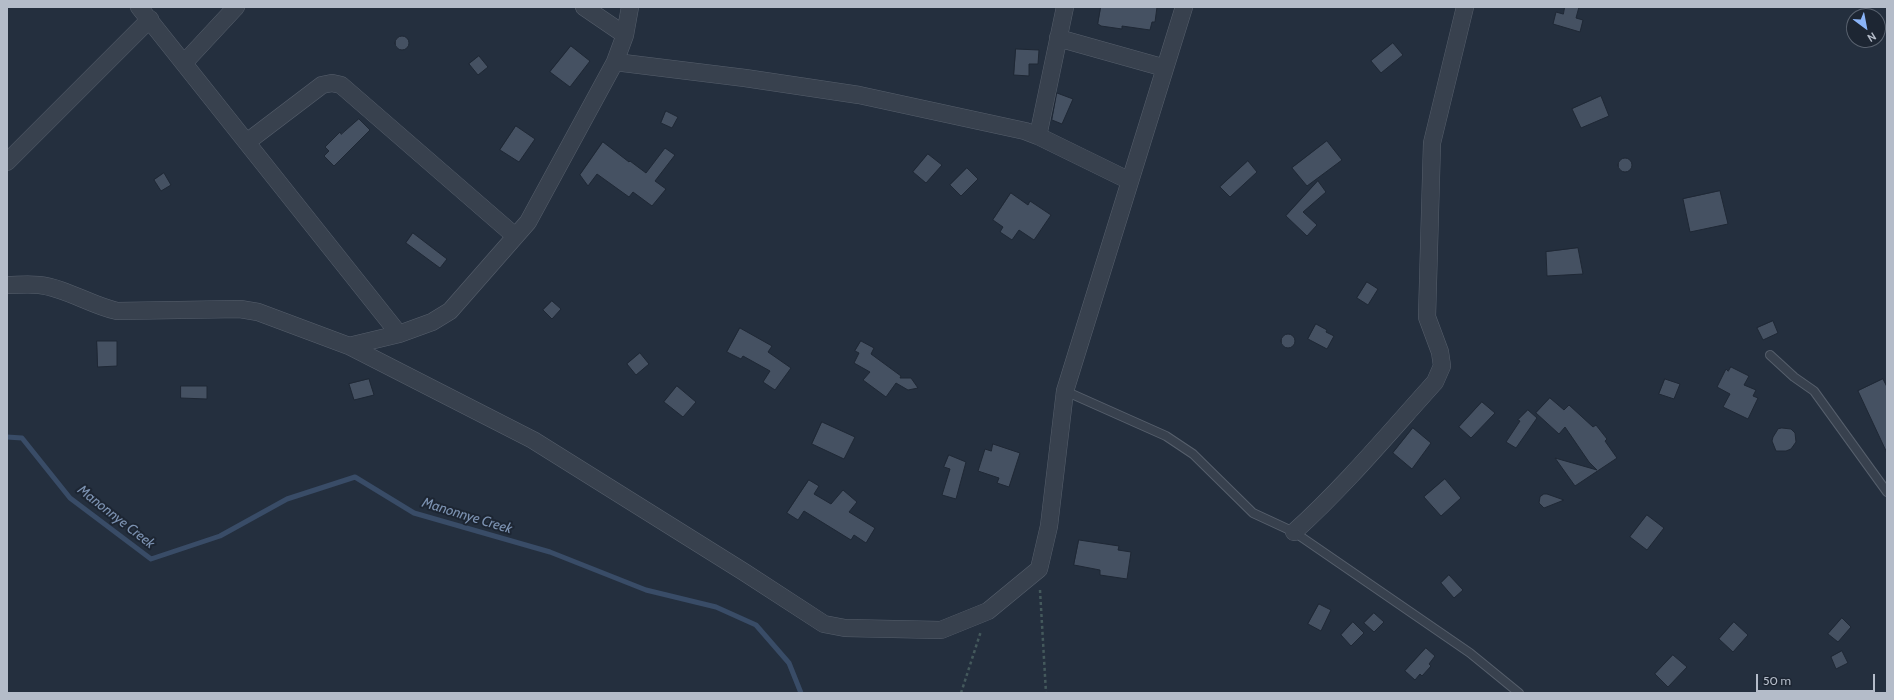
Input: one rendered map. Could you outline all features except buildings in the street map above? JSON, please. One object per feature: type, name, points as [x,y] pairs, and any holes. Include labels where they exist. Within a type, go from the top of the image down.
[{"type":"street","points":[[184,63],[236,7]]},
{"type":"street","points":[[584,7],[625,35]]},
{"type":"street","points":[[349,346],[399,334],[432,322],[450,311],[528,222],[615,62],[625,35],[630,7]]},
{"type":"street","points":[[1038,136],[1065,7]]},
{"type":"street","points":[[7,285],[39,285],[78,297],[100,307],[117,311],[240,309],[258,312],[349,346],[533,440],[824,624],[845,628],[941,630],[988,610],[1038,569],[1049,526],[1065,391],[1184,7]]},
{"type":"street","points":[[1294,532],[1322,507],[1435,382],[1442,366],[1440,352],[1428,317],[1430,174],[1432,143],[1464,7]]},
{"type":"street","points":[[7,162],[144,13],[399,334]]},
{"type":"street","points":[[1058,38],[1165,68]]},
{"type":"street","points":[[615,62],[745,78],[859,95],[1038,136],[1130,181]]},
{"type":"street","points":[[247,142],[322,85],[332,83],[341,85],[515,236]]},
{"type":"lane","points":[[1770,355],[1794,377],[1814,391],[1887,492]]},
{"type":"lane","points":[[1065,391],[1166,436],[1193,454],[1253,513],[1294,532],[1470,653],[1518,693]]},
{"type":"path","points":[[1038,569],[1046,693]]},
{"type":"path","points":[[961,693],[988,610]]},
{"type":"waterway","name":"Manonnye Creek","points":[[7,437],[22,438],[70,498],[151,559],[220,536],[287,499],[355,477],[414,513],[550,552],[646,590],[716,607],[756,625],[789,663],[801,693]]}]
